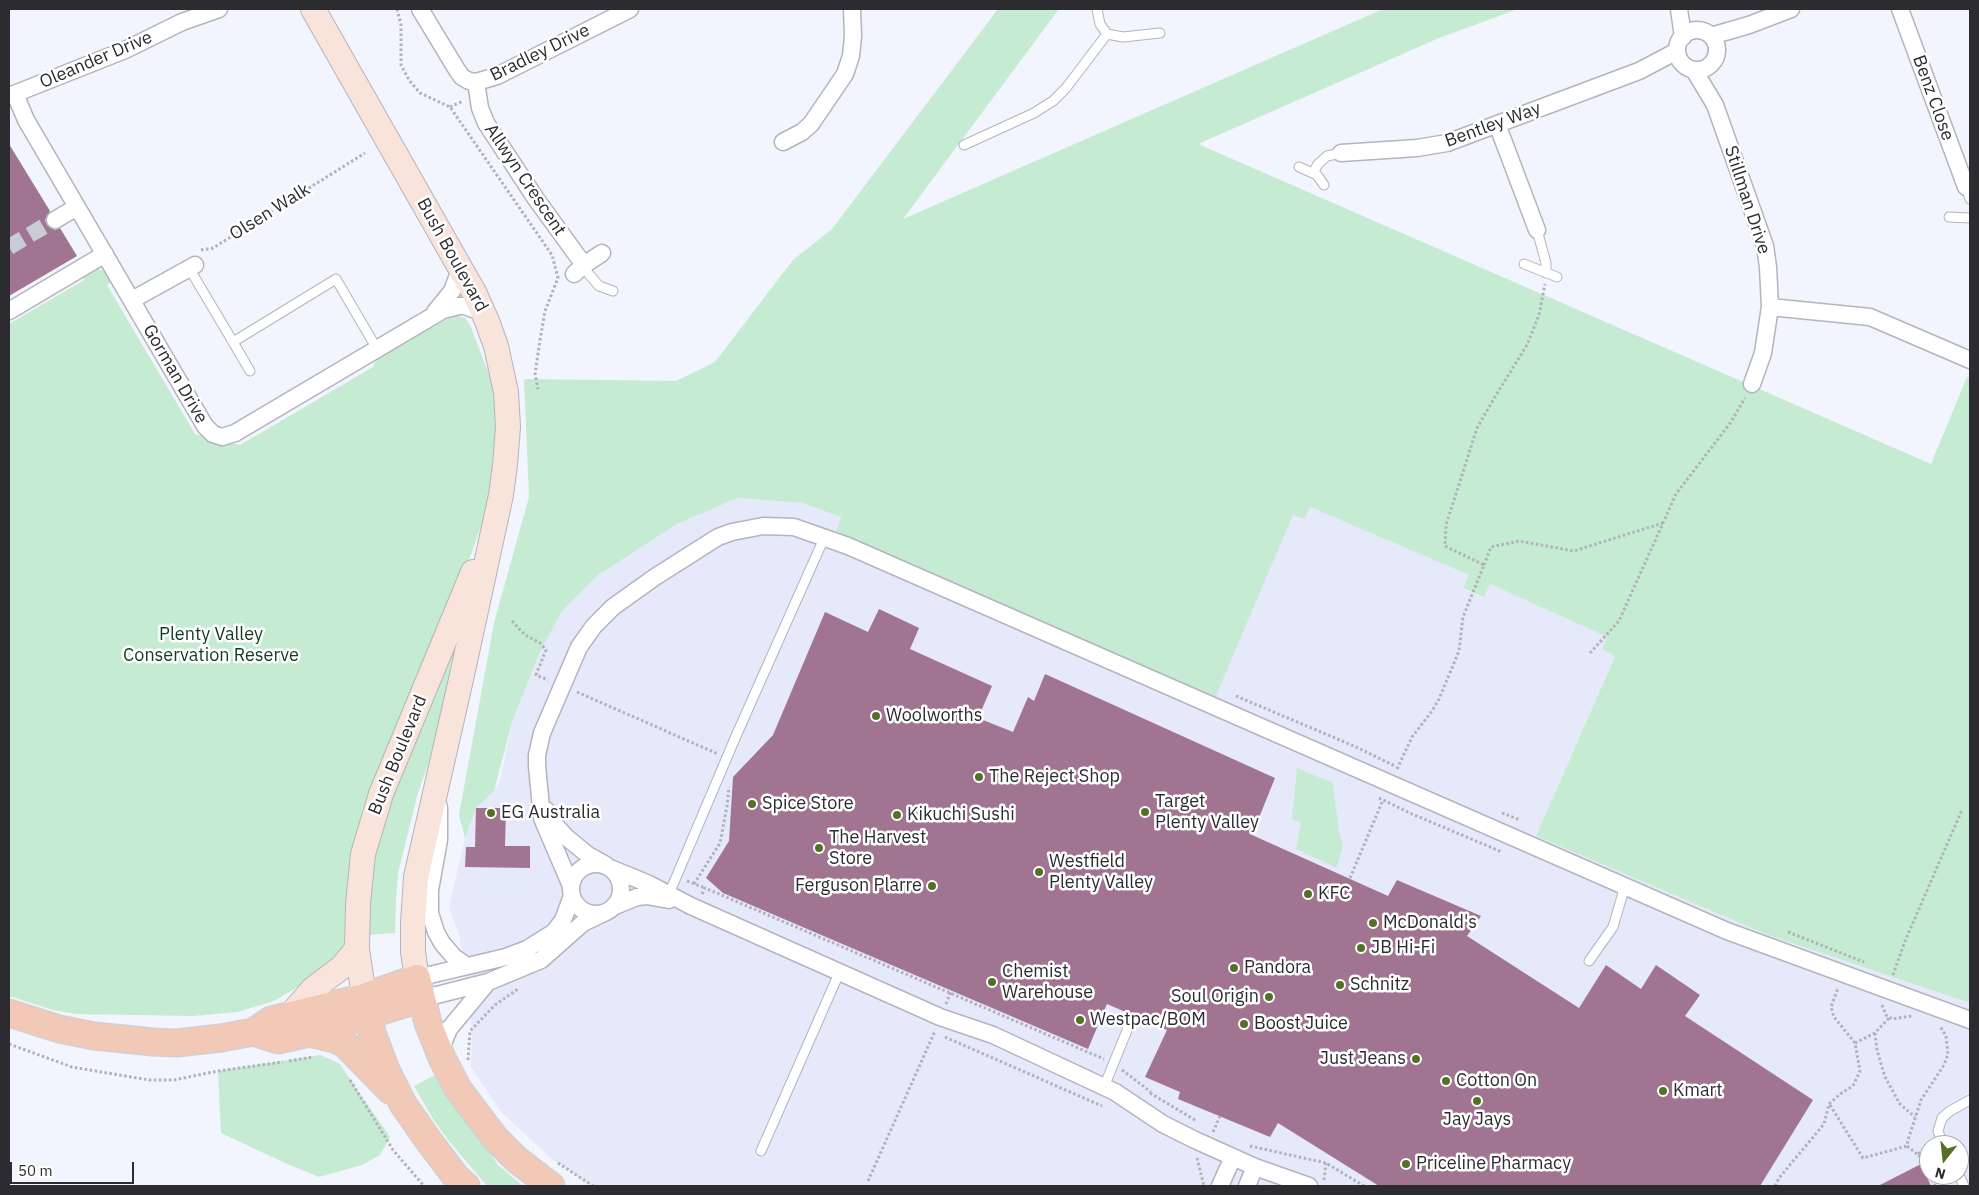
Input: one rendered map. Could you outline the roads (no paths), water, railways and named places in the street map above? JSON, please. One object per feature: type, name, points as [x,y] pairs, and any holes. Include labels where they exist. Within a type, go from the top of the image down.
[{"type":"main road","name":"Bush Boulevard","points":[[313,9],[461,267],[487,321],[502,370],[508,427],[505,465],[440,775],[416,877],[413,952],[419,988]]},
{"type":"main road","name":"Bush Boulevard","points":[[366,1006],[357,949],[359,882],[363,854],[384,786],[493,525]]},
{"type":"main road","points":[[292,1014],[314,989],[347,962],[357,949]]},
{"type":"main road","points":[[11,1020],[94,1036],[177,1043],[253,1032],[271,1020],[292,1014],[366,1006],[419,988],[428,1023],[442,1058],[468,1104],[495,1138],[516,1159],[551,1186]]},
{"type":"main road","points":[[315,1044],[366,1006]]},
{"type":"main road","points":[[366,1006],[386,1070],[403,1104],[456,1177],[466,1186]]},
{"type":"main road","points":[[253,1032],[278,1040],[315,1044],[335,1039],[345,1044],[403,1104]]},
{"type":"street","name":"Oleander Drive","points":[[182,22],[197,9]]},
{"type":"street","name":"Oleander Drive","points":[[12,95],[125,50],[182,22],[218,9]]},
{"type":"street","points":[[420,9],[462,77],[476,82]]},
{"type":"street","name":"Bradley Drive","points":[[476,82],[497,76],[630,9]]},
{"type":"street","points":[[783,142],[802,132],[811,124],[845,74],[851,56],[854,36],[852,9]]},
{"type":"street","name":"Stillman Drive","points":[[1679,9],[1697,51]]},
{"type":"street","name":"Stillman Drive","points":[[1684,9],[1715,105],[1765,246],[1770,308],[1763,353],[1752,384]]},
{"type":"street","name":"Bentley Way","points":[[1341,153],[1433,146],[1447,143],[1697,51],[1749,25],[1791,9]]},
{"type":"street","name":"Benz Close","points":[[1900,9],[1968,193]]},
{"type":"street","name":"Allwyn Crescent","points":[[476,82],[480,108],[486,123],[580,268]]},
{"type":"street","name":"Gorman Drive","points":[[12,95],[205,426],[213,434],[222,437],[234,433],[432,316]]},
{"type":"street","points":[[1497,124],[1537,230]]},
{"type":"street","points":[[55,220],[77,207]]},
{"type":"street","points":[[580,268],[602,253]]},
{"type":"street","points":[[9,312],[104,254]]},
{"type":"street","points":[[132,300],[192,266]]},
{"type":"street","points":[[432,316],[449,295],[461,267]]},
{"type":"street","points":[[432,316],[442,310],[459,306],[478,311],[487,321]]},
{"type":"street","points":[[1770,308],[1870,318],[1970,360]]},
{"type":"street","points":[[694,907],[647,896],[637,897],[596,914],[585,912],[577,905],[546,829],[538,786],[537,760],[539,745],[561,686],[579,647],[603,616],[655,577],[718,537],[747,528],[779,525],[801,528],[826,536],[1727,931],[1970,1020]]},
{"type":"street","points":[[440,775],[439,840],[430,890],[430,913],[442,943],[454,957],[467,966]]},
{"type":"street","points":[[538,786],[545,808],[556,826],[577,847],[608,867],[940,1016],[993,1035],[1125,1098],[1180,1133],[1232,1157],[1309,1186]]},
{"type":"street","points":[[596,864],[608,867],[618,877],[622,889],[618,901],[610,909],[583,924],[541,960],[488,982],[419,988],[467,966],[516,954],[547,937],[563,920],[574,876],[586,866],[596,864]]},
{"type":"street","points":[[442,1058],[444,1041],[449,1029],[488,982]]},
{"type":"street","points":[[1220,1186],[1232,1157]]},
{"type":"street","points":[[1246,1186],[1255,1166]]},
{"type":"lane","points":[[1097,9],[1100,24],[1107,34],[1123,37],[1160,33]]},
{"type":"lane","points":[[964,145],[1034,113],[1053,100],[1066,88],[1107,34]]},
{"type":"lane","points":[[1313,173],[1322,160],[1333,154],[1341,153]]},
{"type":"lane","points":[[1299,167],[1313,173],[1321,179],[1324,185]]},
{"type":"lane","points":[[1950,217],[1970,216]]},
{"type":"lane","points":[[1537,230],[1544,250],[1546,272]]},
{"type":"lane","points":[[1524,264],[1557,277]]},
{"type":"lane","points":[[192,266],[250,371]]},
{"type":"lane","points":[[580,268],[599,286],[613,291]]},
{"type":"lane","points":[[233,342],[336,279],[377,349]]},
{"type":"lane","points":[[669,894],[727,758],[826,536]]},
{"type":"lane","points":[[1588,961],[1613,927],[1625,886]]},
{"type":"lane","points":[[761,1151],[840,971]]},
{"type":"lane","points":[[1104,1087],[1130,1023]]},
{"type":"lane","points":[[1939,1135],[1938,1132],[1942,1118],[1950,1110],[1970,1100]]},
{"type":"tunnel","points":[[9,247],[55,220]]},
{"type":"place","name":"Woolworths","points":[[876,716]]},
{"type":"place","name":"The Reject Shop","points":[[979,777]]},
{"type":"place","name":"Spice Store","points":[[752,804]]},
{"type":"place","name":"Target Plenty Valley","points":[[1145,812]]},
{"type":"place","name":"EG Australia","points":[[491,813]]},
{"type":"place","name":"Kikuchi Sushi","points":[[897,815]]},
{"type":"place","name":"The Harvest Store","points":[[819,848]]},
{"type":"place","name":"Westfield Plenty Valley","points":[[1039,872]]},
{"type":"place","name":"Ferguson Plarre","points":[[932,886]]},
{"type":"place","name":"KFC","points":[[1308,894]]},
{"type":"place","name":"McDonald's","points":[[1373,923]]},
{"type":"place","name":"JB Hi-Fi","points":[[1361,948]]},
{"type":"place","name":"Pandora","points":[[1234,968]]},
{"type":"place","name":"Chemist Warehouse","points":[[992,982]]},
{"type":"place","name":"Schnitz","points":[[1340,985]]},
{"type":"place","name":"Soul Origin","points":[[1269,997]]},
{"type":"place","name":"Westpac/BOM","points":[[1080,1020]]},
{"type":"place","name":"Boost Juice","points":[[1244,1024]]},
{"type":"place","name":"Just Jeans","points":[[1416,1059]]},
{"type":"place","name":"Cotton On","points":[[1446,1081]]},
{"type":"place","name":"Kmart","points":[[1663,1091]]},
{"type":"place","name":"Jay Jays","points":[[1477,1101]]},
{"type":"place","name":"Priceline Pharmacy","points":[[1406,1164]]},
{"type":"park label","name":"Plenty Valley Conservation Reserve","points":[[211,645]]}]
